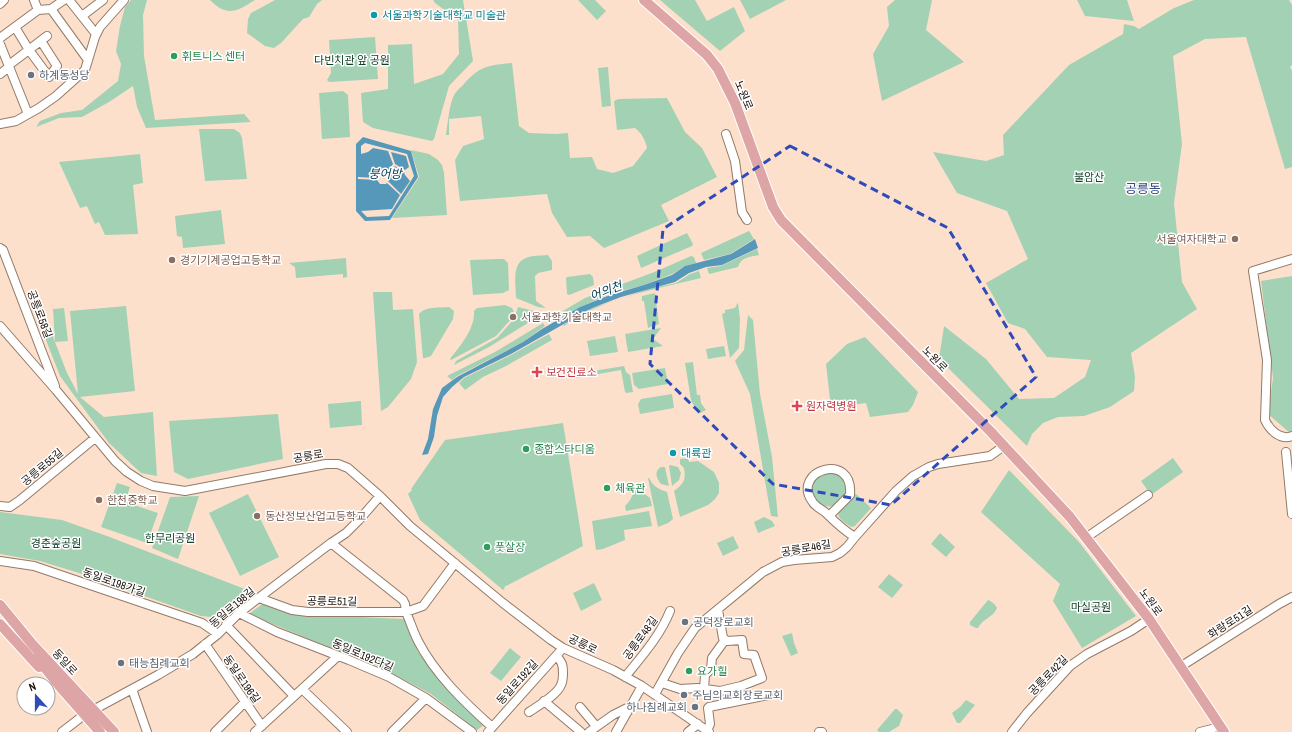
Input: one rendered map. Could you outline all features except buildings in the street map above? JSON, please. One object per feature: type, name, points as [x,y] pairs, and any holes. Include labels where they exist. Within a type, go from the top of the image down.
[{"type":"main road","name":"노원로","points":[[644,0],[702,50],[718,69],[735,103],[773,207],[781,220],[1004,446],[1070,517],[1087,537],[1149,620],[1222,728]]},
{"type":"main road","points":[[0,600],[64,685]]},
{"type":"main road","name":"동일로","points":[[0,605],[64,685],[84,715],[100,732]]},
{"type":"main road","name":"동일로","points":[[0,616],[39,661],[64,685],[94,710],[114,732]]},
{"type":"main road","points":[[0,624],[44,673],[64,685]]},
{"type":"street","points":[[0,4],[4,0]]},
{"type":"street","points":[[34,0],[38,10]]},
{"type":"street","points":[[0,38],[38,10],[52,9],[64,0]]},
{"type":"street","points":[[70,0],[96,34]]},
{"type":"street","points":[[82,16],[103,0]]},
{"type":"street","points":[[0,124],[16,121],[39,108],[56,96],[85,70],[96,34],[100,27],[124,0]]},
{"type":"street","points":[[52,9],[88,60]]},
{"type":"street","points":[[0,74],[29,50],[44,39],[57,66],[49,77],[29,50],[15,27]]},
{"type":"street","points":[[0,44],[28,114]]},
{"type":"street","points":[[726,134],[735,161],[742,212],[747,220]]},
{"type":"street","name":"공릉로58길","points":[[0,248],[3,250],[56,390]]},
{"type":"street","points":[[1292,259],[1253,271],[1267,360],[1265,420],[1268,428],[1276,434],[1288,438],[1292,436]]},
{"type":"street","name":"공릉로","points":[[0,326],[115,461],[127,472],[141,481],[161,488],[185,491],[307,467],[334,464],[341,465],[348,468],[380,496],[410,526],[551,640],[563,648],[642,686],[708,731],[710,724],[708,708],[768,695]]},
{"type":"street","name":"공릉로55길","points":[[0,506],[10,507],[20,500],[96,438]]},
{"type":"street","name":"공릉로46길","points":[[655,694],[665,679],[678,653],[695,628],[718,610],[749,582],[782,562],[832,557],[840,553],[848,547],[855,537],[896,492],[913,476],[938,464],[990,456],[1004,446]]},
{"type":"street","points":[[1286,452],[1292,514]]},
{"type":"street","points":[[829,516],[850,495],[851,488],[845,476],[840,471],[834,469],[820,471],[812,478],[808,489],[809,495],[814,505],[829,516],[847,533],[855,537]]},
{"type":"street","name":"동일로198길","points":[[62,732],[84,715],[187,657],[205,644],[218,634],[239,613],[346,533],[380,496]]},
{"type":"street","points":[[1087,537],[1148,496]]},
{"type":"street","points":[[331,543],[403,600],[406,612],[418,641],[430,661],[444,679],[491,730]]},
{"type":"street","name":"동일로198가길","points":[[0,561],[34,566],[202,623],[218,634]]},
{"type":"street","name":"공릉로51길","points":[[259,598],[292,610],[308,612],[406,612],[423,606],[455,563]]},
{"type":"street","name":"화랑로51길","points":[[1180,667],[1292,597]]},
{"type":"street","points":[[718,610],[722,636],[725,640]]},
{"type":"street","name":"공릉로48길","points":[[625,677],[652,644],[666,621],[670,611]]},
{"type":"street","name":"동일로192다길","points":[[239,613],[277,632],[389,677],[426,698],[472,732]]},
{"type":"street","name":"공릉로42길","points":[[1012,732],[1027,713],[1070,666],[1086,654],[1149,620]]},
{"type":"street","name":"동일로196길","points":[[226,626],[294,696]]},
{"type":"street","points":[[704,689],[705,675],[711,669],[712,658],[725,640]]},
{"type":"street","points":[[665,679],[669,686],[680,689],[693,688],[720,691],[741,686],[762,678],[754,655],[744,654],[742,640],[725,640]]},
{"type":"street","name":"동일로196길","points":[[205,644],[262,726]]},
{"type":"street","name":"동일로192길","points":[[491,730],[563,648]]},
{"type":"street","points":[[255,732],[338,656]]},
{"type":"street","points":[[529,712],[558,690],[563,681],[563,665],[561,660],[556,656]]},
{"type":"street","points":[[665,679],[666,702]]},
{"type":"street","points":[[616,732],[642,686]]},
{"type":"street","points":[[132,689],[147,732]]},
{"type":"street","points":[[302,689],[347,732]]},
{"type":"street","points":[[727,689],[729,703]]},
{"type":"street","points":[[392,732],[426,698]]},
{"type":"street","points":[[544,701],[581,732]]},
{"type":"street","points":[[215,732],[246,702]]},
{"type":"street","points":[[580,707],[596,726]]},
{"type":"street","points":[[588,732],[613,715],[629,707]]},
{"type":"street","points":[[688,732],[698,724]]},
{"type":"street","points":[[1200,732],[1212,728],[1222,728]]},
{"type":"highlighted area","points":[[790,146],[948,228],[1036,377],[891,505],[773,484],[650,364],[663,229]]},
{"type":"green space","points":[[131,0],[147,0],[143,15],[144,56],[155,120],[244,114],[251,122],[146,128],[137,107],[133,86],[109,102],[82,117],[59,118],[36,127],[40,121],[61,113],[82,110],[118,81],[121,64],[116,51],[120,26],[125,7]]},
{"type":"green space","points":[[210,0],[255,0],[237,10],[227,11]]},
{"type":"green space","points":[[275,0],[322,0],[317,4],[309,17],[303,19],[281,43],[274,48],[265,46],[247,33],[248,19],[251,13]]},
{"type":"green space","points":[[433,0],[463,0],[473,61],[449,86],[434,139],[432,141],[373,128],[363,122],[361,93],[388,89],[388,45],[412,44],[414,84],[443,74],[459,54],[458,20]]},
{"type":"green space","points":[[578,0],[595,0],[606,11],[597,20]]},
{"type":"green space","points":[[660,0],[695,0],[707,21],[734,7],[745,31],[720,51]]},
{"type":"green space","points":[[740,0],[786,0],[750,19]]},
{"type":"green space","points":[[895,0],[932,0],[926,30],[964,62],[882,101],[873,54],[889,26],[887,7]]},
{"type":"green space","points":[[1077,0],[1127,0],[1134,21],[1085,16]]},
{"type":"green space","name":"불암산","points":[[1194,0],[1289,0],[1292,5],[1292,65],[1290,67],[1292,71],[1292,167],[1285,169],[1246,37],[1205,39],[1173,56],[1182,144],[1174,203],[1182,282],[1197,309],[1131,353],[1135,377],[1134,391],[1110,407],[1084,416],[1058,417],[1043,423],[1032,434],[1027,446],[939,359],[944,326],[986,359],[1019,399],[1054,398],[1085,377],[1091,360],[1047,357],[1025,329],[1008,323],[986,283],[1028,259],[1007,211],[957,193],[933,152],[986,161],[1004,155],[1003,135],[1069,65],[1123,34],[1124,24],[1134,26],[1139,29],[1174,8]]},
{"type":"green space","name":"다빈치관 앞 공원","points":[[375,37],[378,79],[329,82],[327,80],[331,73],[329,40]]},
{"type":"green space","points":[[512,63],[519,126],[529,133],[568,133],[570,158],[592,157],[597,169],[613,173],[633,166],[647,148],[640,132],[635,128],[617,130],[614,101],[619,99],[667,98],[685,132],[702,148],[717,177],[661,205],[669,221],[604,248],[590,236],[567,237],[552,213],[547,194],[460,201],[455,160],[463,146],[484,139],[481,116],[449,119],[449,135],[446,135],[452,99],[457,91],[479,70],[490,66]]},
{"type":"green space","points":[[608,67],[611,106],[602,107],[598,68]]},
{"type":"green space","points":[[343,91],[348,95],[350,137],[322,139],[319,93]]},
{"type":"green space","points":[[199,129],[234,129],[240,133],[242,138],[247,179],[205,181]]},
{"type":"green space","points":[[411,150],[429,154],[438,160],[442,165],[447,215],[392,218],[419,177]]},
{"type":"green space","points":[[140,154],[143,183],[133,185],[138,234],[105,235],[99,222],[95,224],[87,206],[80,208],[59,162]]},
{"type":"green space","points":[[221,210],[225,244],[183,248],[182,237],[177,236],[175,216]]},
{"type":"green space","points":[[749,231],[754,239],[730,254],[704,260],[701,253]]},
{"type":"green space","points":[[687,233],[693,244],[692,246],[641,268],[637,256]]},
{"type":"green space","points":[[757,249],[759,255],[744,259],[738,267],[709,274],[707,268],[721,266]]},
{"type":"green space","points":[[548,255],[552,261],[552,270],[538,273],[535,276],[536,301],[546,308],[538,307],[516,298],[515,275],[518,265],[521,261],[528,257]]},
{"type":"green space","points":[[691,256],[694,257],[696,263],[685,266],[672,274],[644,285],[610,294],[580,307],[559,319],[556,315],[585,298],[657,271]]},
{"type":"green space","points":[[346,258],[347,277],[343,278],[343,274],[296,278],[295,267],[289,263]]},
{"type":"green space","points":[[504,259],[508,263],[509,290],[503,293],[473,295],[470,260]]},
{"type":"green space","points":[[699,271],[701,278],[619,299],[653,288],[676,283],[690,274]]},
{"type":"green space","points":[[590,274],[593,277],[594,285],[569,295],[567,294],[567,277]]},
{"type":"green space","points":[[1292,276],[1292,431],[1290,433],[1268,414],[1273,378],[1261,281]]},
{"type":"green space","points":[[373,292],[392,292],[393,310],[413,309],[417,362],[411,379],[388,407],[381,411]]},
{"type":"green space","points":[[655,293],[659,324],[648,328],[642,296]]},
{"type":"green space","points":[[619,299],[593,309],[564,326],[563,325],[592,308]]},
{"type":"green space","points":[[39,300],[67,373],[78,394],[70,311],[126,306],[135,391],[80,397],[104,417],[153,412],[157,476],[141,473],[109,443],[60,376],[32,304]]},
{"type":"green space","points":[[738,303],[740,319],[739,348],[730,358],[722,314],[725,313],[725,310],[735,308]]},
{"type":"green space","points":[[505,305],[512,308],[514,312],[512,318],[496,336],[451,360],[450,359],[470,330],[474,318],[474,311],[477,308]]},
{"type":"green space","points":[[449,307],[454,311],[453,319],[431,356],[423,358],[419,314],[422,311],[429,309]]},
{"type":"green space","points":[[518,307],[542,313],[489,347],[454,365],[456,361],[497,338],[514,319]]},
{"type":"green space","points":[[64,308],[68,341],[55,342],[53,309]]},
{"type":"green space","points":[[748,315],[753,320],[760,394],[772,457],[778,517],[771,516],[750,394],[735,361],[744,350]]},
{"type":"green space","points":[[543,323],[545,326],[523,342],[452,380],[447,376],[495,352]]},
{"type":"green space","points":[[661,328],[653,339],[663,346],[628,352],[625,334]]},
{"type":"green space","points":[[549,334],[552,340],[483,377],[465,390],[459,383],[464,378],[513,354]]},
{"type":"green space","points":[[615,336],[618,352],[590,356],[587,341]]},
{"type":"green space","points":[[865,337],[918,392],[913,405],[908,412],[870,417],[866,403],[831,408],[826,364],[847,344]]},
{"type":"green space","points":[[724,346],[726,356],[708,359],[706,349]]},
{"type":"green space","points":[[693,362],[697,395],[700,395],[701,403],[706,410],[698,414],[691,400],[685,363]]},
{"type":"green space","points":[[624,366],[626,372],[630,375],[633,392],[625,392],[621,370],[576,378],[575,374]]},
{"type":"green space","points":[[665,368],[668,384],[639,389],[634,385],[632,373]]},
{"type":"green space","points":[[672,394],[674,408],[640,414],[638,404],[641,399]]},
{"type":"green space","points":[[361,401],[362,425],[330,428],[328,404]]},
{"type":"green space","points":[[278,414],[283,459],[188,479],[174,472],[169,421]]},
{"type":"green space","points":[[563,423],[583,546],[504,587],[505,588],[503,590],[420,520],[408,494],[412,490],[411,489],[445,440]]},
{"type":"green space","points":[[688,458],[689,462],[698,461],[714,472],[719,483],[719,493],[708,505],[680,517],[674,491],[680,486],[685,476],[684,468],[680,464],[680,459]]},
{"type":"green space","points":[[1173,458],[1183,472],[1151,495],[1141,481]]},
{"type":"green space","points":[[669,466],[678,467],[681,473],[679,480],[672,486]]},
{"type":"green space","points":[[661,467],[665,467],[669,486],[661,484],[656,475],[657,470]]},
{"type":"green space","name":"마실공원","points":[[1009,470],[1079,542],[1136,616],[1082,648],[1053,601],[1060,584],[981,512]]},
{"type":"green space","points":[[829,471],[845,476],[846,494],[835,505],[827,506],[823,505],[816,499],[812,491],[812,487],[815,478]]},
{"type":"green space","points":[[648,478],[656,487],[667,492],[673,519],[658,527]]},
{"type":"green space","points":[[117,483],[130,487],[125,502],[158,513],[147,543],[101,527]]},
{"type":"green space","points":[[634,486],[650,498],[652,506],[626,511],[625,506],[632,497]]},
{"type":"green space","points":[[248,494],[279,557],[240,576],[209,513]]},
{"type":"green space","points":[[854,494],[856,494],[871,508],[855,526],[851,527],[840,519],[838,511]]},
{"type":"green space","name":"한무리공원","points":[[199,496],[178,559],[152,548],[170,497]]},
{"type":"green space","points":[[649,511],[652,526],[624,530],[625,540],[603,549],[596,550],[592,521]]},
{"type":"green space","name":"경춘숲공원","points":[[0,512],[62,520],[250,591],[237,603],[216,616],[201,616],[79,573],[40,561],[0,554]]},
{"type":"green space","points":[[764,517],[772,521],[775,526],[758,533],[754,522]]},
{"type":"green space","points":[[940,533],[955,547],[946,557],[931,544]]},
{"type":"green space","points":[[733,536],[739,548],[723,556],[717,543]]},
{"type":"green space","points":[[889,574],[903,585],[892,598],[878,587]]},
{"type":"green space","points":[[594,583],[602,600],[581,611],[573,593]]},
{"type":"green space","points":[[988,600],[997,608],[995,611],[978,628],[970,625],[970,622]]},
{"type":"green space","points":[[265,602],[293,614],[405,619],[418,652],[451,693],[484,725],[477,730],[431,694],[374,664],[249,614]]},
{"type":"green space","points":[[792,633],[798,653],[791,656],[782,636]]},
{"type":"green space","points":[[510,648],[521,657],[501,681],[490,673]]},
{"type":"green space","points":[[966,700],[975,705],[960,723],[957,723],[952,713]]},
{"type":"green space","points":[[895,709],[903,715],[899,726],[889,732],[879,732],[877,730]]},
{"type":"water","name":"붕어방","points":[[363,137],[411,151],[418,177],[390,220],[365,221],[356,211],[356,144]]},
{"type":"water","points":[[755,239],[758,248],[722,265],[706,267],[689,273],[675,282],[621,297],[592,308],[511,354],[464,377],[443,397],[437,416],[434,437],[428,454],[422,455],[428,439],[433,409],[442,388],[457,377],[523,342],[580,307],[610,295],[672,275],[685,266],[731,254]]},
{"type":"pier","points":[[365,143],[407,154],[414,176],[389,216],[367,217],[361,211],[392,209],[400,195],[387,183],[380,184],[377,180],[358,179],[358,177],[377,178],[377,175],[382,172],[386,174],[393,164],[388,151],[373,148],[368,152],[361,154],[361,146]],"holes":[[[391,152],[406,156],[409,167],[405,170],[395,164]],[[395,166],[404,172],[410,181],[401,194],[388,181],[389,179],[387,175]]]},
{"type":"place","name":"서울과학기술대학교 미술관","points":[[374,15]]},
{"type":"place","name":"휘트니스 센터","points":[[174,56]]},
{"type":"place","name":"하계동성당","points":[[31,75]]},
{"type":"place","name":"서울여자대학교","points":[[1235,239]]},
{"type":"place","name":"경기기계공업고등학교","points":[[172,260]]},
{"type":"place","name":"서울과학기술대학교","points":[[513,317]]},
{"type":"place","name":"보건진료소","points":[[537,372]]},
{"type":"place","name":"원자력병원","points":[[797,406]]},
{"type":"place","name":"종합스타디움","points":[[526,449]]},
{"type":"place","name":"대륙관","points":[[673,453]]},
{"type":"place","name":"체육관","points":[[607,488]]},
{"type":"place","name":"한천중학교","points":[[99,500]]},
{"type":"place","name":"동산정보산업고등학교","points":[[257,516]]},
{"type":"place","name":"풋살장","points":[[487,547]]},
{"type":"place","name":"공덕장로교회","points":[[685,622]]},
{"type":"place","name":"태능침례교회","points":[[121,663]]},
{"type":"place","name":"요가힐","points":[[689,671]]},
{"type":"place","name":"주님의교회장로교회","points":[[684,695]]},
{"type":"place","name":"하나침례교회","points":[[695,707]]},
{"type":"district","name":"공릉동","points":[[1143,188]]},
{"type":"water label","name":"어의천","points":[[606,291]]}]
